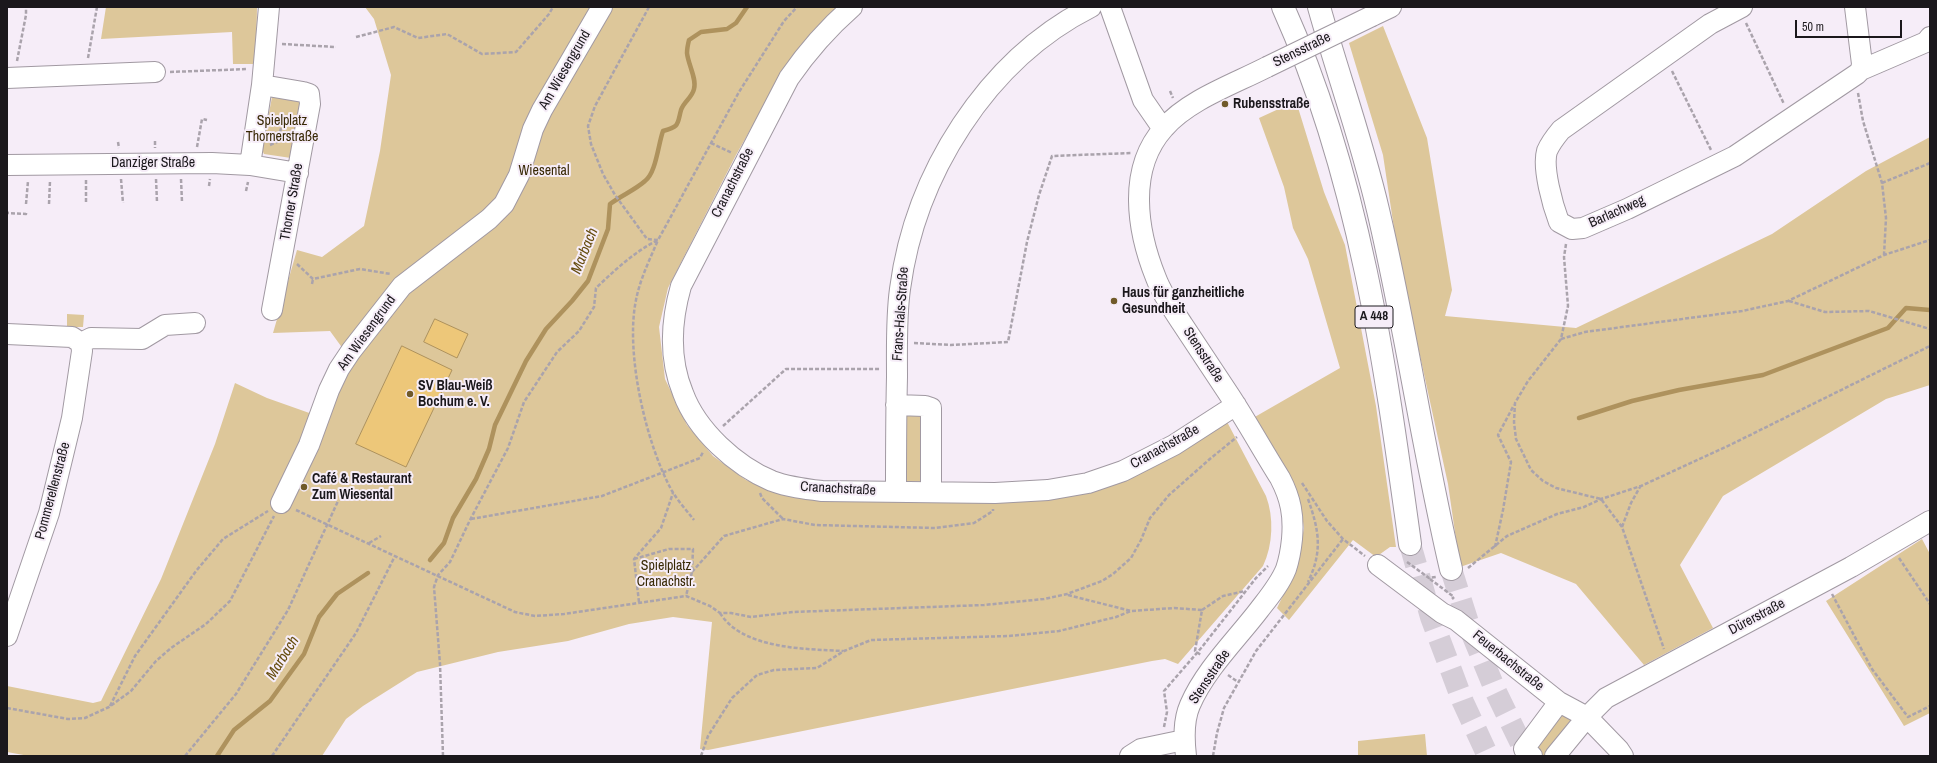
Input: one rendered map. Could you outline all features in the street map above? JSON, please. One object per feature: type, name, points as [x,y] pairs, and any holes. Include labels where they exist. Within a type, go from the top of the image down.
[{"type":"highway","name":"A 448","points":[[1283,7],[1295,33],[1320,102],[1341,168],[1356,229],[1376,323],[1394,428],[1408,552]]},
{"type":"highway","name":"A 448","points":[[1314,7],[1328,40],[1361,143],[1378,210],[1436,508],[1452,572]]},
{"type":"highway","points":[[1319,7],[1328,40]]},
{"type":"street","points":[[250,166],[263,77],[269,7]]},
{"type":"street","name":"Am Wiesengrund","points":[[274,507],[309,445],[329,390],[339,369],[351,351],[402,286],[490,224],[504,204],[519,175],[533,129],[542,110],[602,7]]},
{"type":"street","name":"Cranachstraße","points":[[852,7],[839,18],[803,57],[777,100],[745,160],[681,286],[672,338],[674,358],[683,394],[712,439],[741,464],[772,481],[784,485],[822,491],[995,493],[1048,490],[1088,483],[1123,470],[1174,445],[1236,405]]},
{"type":"street","name":"Frans-Hals-Straße","points":[[896,492],[897,323],[900,290],[906,252],[918,213],[932,178],[963,122],[993,84],[1045,35],[1074,15],[1091,7]]},
{"type":"street","points":[[1110,7],[1143,100],[1163,129]]},
{"type":"street","name":"Stensstraße","points":[[1185,748],[1185,724],[1189,706],[1200,686],[1278,585],[1286,568],[1290,550],[1293,514],[1286,490],[1236,405],[1174,312],[1156,278],[1146,246],[1139,208],[1142,173],[1148,152],[1163,129],[1194,104],[1391,7]]},
{"type":"street","points":[[1855,7],[1859,72]]},
{"type":"street","name":"Barlachweg","points":[[1740,8],[1710,24],[1561,130],[1547,151],[1546,160],[1554,209],[1559,222],[1572,229],[1584,228],[1627,209],[1735,156],[1859,72],[1926,42],[1930,37]]},
{"type":"street","points":[[10,78],[155,72]]},
{"type":"street","name":"Thorner Straße","points":[[263,77],[309,94],[308,112],[298,173],[272,310]]},
{"type":"street","name":"Danziger Straße","points":[[7,166],[180,163],[250,166],[298,173]]},
{"type":"street","points":[[7,334],[72,337],[81,343],[91,338],[142,339],[165,325],[195,323]]},
{"type":"street","name":"Pommerellenstraße","points":[[7,636],[49,514],[72,418],[82,351],[81,343]]},
{"type":"street","points":[[896,405],[925,406],[931,408],[931,492]]},
{"type":"street","name":"Dürerstraße","points":[[1587,717],[1606,698],[1825,581],[1930,521]]},
{"type":"street","name":"Feuerbachstraße","points":[[1378,565],[1442,613],[1456,620],[1560,702],[1587,717],[1623,756]]},
{"type":"street","points":[[1532,756],[1524,749],[1560,702]]},
{"type":"street","points":[[1555,756],[1587,717]]},
{"type":"street","points":[[1130,756],[1141,749],[1185,748]]},
{"type":"path","points":[[10,78],[26,15],[26,7]]},
{"type":"path","points":[[85,75],[97,7]]},
{"type":"path","points":[[356,37],[394,27],[418,38],[447,34],[482,54],[516,52],[549,14],[553,7]]},
{"type":"path","points":[[649,7],[594,106],[588,122],[588,134],[603,174],[620,202],[647,238],[658,240]]},
{"type":"path","points":[[694,520],[673,492],[664,473],[652,440],[637,382],[632,332],[636,299],[658,240],[711,143],[765,50],[784,21],[797,7]]},
{"type":"path","points":[[1740,8],[1791,119]]},
{"type":"path","points":[[285,44],[336,47]]},
{"type":"path","points":[[1664,56],[1709,145],[1716,165]]},
{"type":"path","points":[[155,72],[263,77]]},
{"type":"path","points":[[1859,72],[1863,121],[1882,183],[1885,212],[1884,255]]},
{"type":"path","points":[[254,144],[274,144],[282,126],[292,112],[301,110],[308,112]]},
{"type":"path","points":[[197,142],[202,119],[207,120]]},
{"type":"path","points":[[711,143],[745,160]]},
{"type":"path","points":[[911,343],[952,345],[1008,342],[1027,242],[1039,195],[1052,156],[1126,153]]},
{"type":"path","points":[[120,163],[123,203]]},
{"type":"path","points":[[180,163],[182,202]]},
{"type":"path","points":[[1882,183],[1930,163]]},
{"type":"path","points":[[86,164],[86,203]]},
{"type":"path","points":[[26,204],[29,165]]},
{"type":"path","points":[[49,204],[50,165]]},
{"type":"path","points":[[7,211],[7,214],[26,214],[26,211]]},
{"type":"path","points":[[1495,548],[1504,510],[1511,462],[1498,436],[1528,381],[1561,339],[1568,306],[1564,257],[1567,238]]},
{"type":"path","points":[[444,756],[440,664],[434,591],[438,575],[450,562],[470,520],[508,448],[524,402],[556,352],[579,331],[594,307],[596,288],[625,261],[644,246],[658,240]]},
{"type":"path","points":[[1561,339],[1585,332],[1742,311],[1788,301],[1884,255],[1930,240]]},
{"type":"path","points":[[282,257],[294,260],[313,279]]},
{"type":"path","points":[[313,279],[360,269],[390,273],[402,286]]},
{"type":"path","points":[[312,284],[313,279]]},
{"type":"path","points":[[1788,301],[1825,312],[1869,311],[1930,329]]},
{"type":"path","points":[[1408,552],[1429,578],[1472,566],[1495,548],[1507,536],[1558,514],[1584,507],[1601,499],[1640,486],[1732,444],[1930,346]]},
{"type":"path","points":[[470,520],[602,496],[700,458],[717,432],[786,369],[879,369]]},
{"type":"path","points":[[1515,403],[1514,422],[1516,439],[1531,470],[1543,481],[1556,488],[1601,499],[1622,527],[1664,647],[1671,662]]},
{"type":"path","points":[[1234,430],[1242,443]]},
{"type":"path","points":[[720,613],[732,613],[751,617],[793,612],[984,605],[1044,599],[1067,594],[1102,581],[1113,574],[1131,558],[1141,540],[1150,518],[1169,495],[1238,436]]},
{"type":"path","points":[[1305,589],[1314,570],[1318,554],[1318,533],[1317,523],[1301,482],[1327,521],[1343,539],[1378,565]]},
{"type":"path","points":[[1622,527],[1631,503],[1640,486]]},
{"type":"path","points":[[639,602],[634,559],[661,528],[673,492]]},
{"type":"path","points":[[692,572],[724,536],[783,519],[815,525],[935,528],[974,523],[993,511],[995,493]]},
{"type":"path","points":[[185,756],[236,694],[288,610],[338,501]]},
{"type":"path","points":[[274,507],[327,525],[438,575],[515,612],[535,616],[564,614],[686,596],[710,606],[720,613],[725,621],[734,629],[764,642],[808,649],[844,651]]},
{"type":"path","points":[[7,708],[68,719],[85,718],[110,707],[131,691],[156,661],[171,648],[206,624],[230,601],[274,507]]},
{"type":"path","points":[[110,707],[135,656],[196,571],[223,539],[274,507]]},
{"type":"path","points":[[369,544],[381,536]]},
{"type":"path","points":[[1213,756],[1216,733],[1224,708],[1256,651],[1343,539]]},
{"type":"path","points":[[1890,545],[1930,604]]},
{"type":"path","points":[[634,559],[669,549],[693,549],[692,572],[686,596]]},
{"type":"path","points":[[272,756],[356,633],[395,556]]},
{"type":"path","points":[[1163,732],[1167,712],[1164,691],[1202,647],[1269,564]]},
{"type":"path","points":[[1825,581],[1872,669],[1908,717],[1930,706]]},
{"type":"path","points":[[701,756],[708,736],[732,698],[757,675],[774,670],[817,668],[844,651],[871,640],[1009,636],[1059,631],[1116,617],[1131,611],[1174,608],[1202,610],[1224,596],[1246,591]]},
{"type":"path","points":[[1067,594],[1131,611]]},
{"type":"path","points":[[1195,651],[1202,610]]},
{"type":"path","points":[[1222,671],[1238,682]]},
{"type":"green space","points":[[106,7],[257,7],[256,64],[233,64],[232,32],[101,39]]},
{"type":"green space","name":"Wiesental","points":[[365,7],[840,7],[784,70],[736,155],[668,288],[659,327],[665,379],[687,425],[713,456],[746,480],[791,497],[854,501],[1088,490],[1225,418],[1269,504],[1271,531],[1269,549],[1263,566],[1178,664],[1165,659],[1152,661],[708,750],[700,749],[712,622],[673,617],[629,624],[568,641],[498,652],[417,672],[363,706],[346,719],[322,756],[29,756],[7,752],[7,686],[93,703],[101,701],[161,579],[215,444],[235,383],[267,398],[315,415],[346,353],[330,331],[273,333],[297,250],[322,257],[364,226],[380,151],[391,75],[374,19]]},
{"type":"green space","points":[[1383,26],[1427,138],[1452,290],[1445,316],[1576,328],[1772,234],[1866,171],[1930,137],[1930,385],[1886,399],[1723,496],[1680,565],[1713,628],[1644,665],[1576,584],[1501,553],[1460,567],[1448,484],[1398,255],[1383,155],[1349,43]]},
{"type":"green space","name":"Spielplatz Thornerstraße","points":[[272,97],[300,102],[291,158],[264,154],[262,150]]},
{"type":"green space","points":[[1296,101],[1324,192],[1345,245],[1376,406],[1396,547],[1390,547],[1376,557],[1353,540],[1289,620],[1277,608],[1296,569],[1304,528],[1299,497],[1286,470],[1253,418],[1340,368],[1308,259],[1293,228],[1284,187],[1259,118]]},
{"type":"green space","points":[[67,314],[84,315],[83,327],[67,327]]},
{"type":"green space","points":[[906,412],[927,413],[925,482],[904,481]]},
{"type":"green space","points":[[1922,539],[1930,554],[1930,713],[1904,726],[1826,601]]},
{"type":"green space","points":[[1559,702],[1587,717],[1555,756],[1532,756]]},
{"type":"green space","points":[[1425,734],[1427,756],[1358,756],[1358,741]]},
{"type":"shaded area","points":[[435,319],[468,334],[457,358],[424,342]]},
{"type":"shaded area","name":"SV Blau-Weiß Bochum e. V.","points":[[402,346],[452,370],[406,467],[356,444]]},
{"type":"waterway","name":"Marbach","points":[[430,560],[444,543],[453,518],[476,479],[489,449],[495,425],[526,361],[546,329],[588,281],[608,229],[610,204],[637,187],[649,177],[652,172],[663,131],[672,128],[677,124],[682,107],[692,95],[695,85],[687,53],[689,40],[701,32],[727,29],[736,23],[747,7]]},
{"type":"waterway","points":[[1579,418],[1632,401],[1679,390],[1763,375],[1888,328],[1906,308],[1930,310]]},
{"type":"waterway","name":"Marbach","points":[[217,756],[234,730],[270,701],[304,654],[319,617],[337,594],[368,573]]},
{"type":"tunnel","points":[[1410,544],[1431,617],[1463,702],[1488,756]]},
{"type":"tunnel","points":[[1451,569],[1470,629],[1496,692],[1527,756]]},
{"type":"place","name":"Rubensstraße","points":[[1225,104]]},
{"type":"place","name":"Haus für ganzheitliche Gesundheit","points":[[1114,301]]},
{"type":"place","name":"SV Blau-Weiß Bochum e. V.","points":[[410,394]]},
{"type":"place","name":"Café & Restaurant Zum Wiesental","points":[[304,487]]},
{"type":"park label","name":"Spielplatz Cranachstr.","points":[[666,574]]}]
